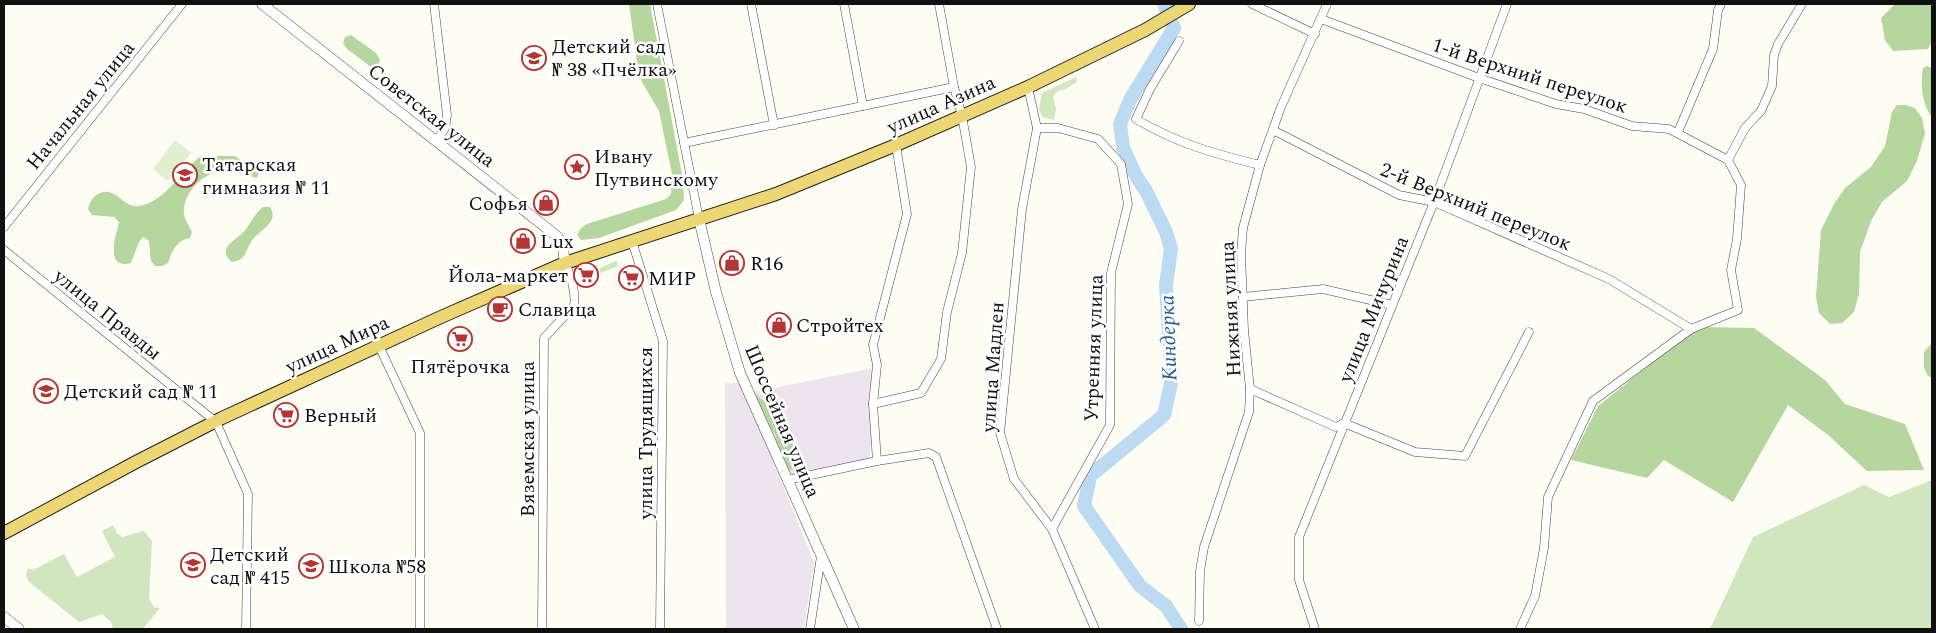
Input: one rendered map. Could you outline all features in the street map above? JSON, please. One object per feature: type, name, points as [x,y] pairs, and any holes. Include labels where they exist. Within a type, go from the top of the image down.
[{"type":"main road","name":"улица Азина","points":[[699,219],[799,185],[962,116],[1028,87],[1145,30],[1189,4]]},
{"type":"main road","name":"улица Мира","points":[[4,533],[128,466],[216,422],[379,346],[565,263],[699,219]]},
{"type":"street","name":"Начальная улица","points":[[4,227],[182,4]]},
{"type":"street","name":"Советская улица","points":[[262,4],[558,237],[563,248],[565,263]]},
{"type":"street","points":[[434,4],[447,116],[445,128],[437,140]]},
{"type":"street","points":[[657,4],[699,219]]},
{"type":"street","points":[[751,4],[774,124]]},
{"type":"street","points":[[844,4],[863,106]]},
{"type":"street","points":[[873,404],[921,393],[941,359],[947,312],[962,254],[971,166],[939,4]]},
{"type":"street","points":[[1252,4],[1315,34]]},
{"type":"street","name":"Нижняя улица","points":[[1199,621],[1200,571],[1204,547],[1249,412],[1250,389],[1244,330],[1241,254],[1243,228],[1260,165],[1281,108],[1327,4]]},
{"type":"street","name":"улица Мичурина","points":[[1315,629],[1299,580],[1299,537],[1434,202],[1507,4]]},
{"type":"street","points":[[1678,132],[1713,49],[1720,4]]},
{"type":"street","points":[[1520,629],[1536,596],[1544,548],[1548,497],[1593,401],[1691,329],[1738,310],[1731,270],[1741,185],[1728,160],[1745,128],[1761,110],[1772,86],[1774,55],[1778,44],[1802,4]]},
{"type":"street","name":"1-й Верхний переулок","points":[[1321,19],[1479,78],[1556,104],[1584,110],[1632,126],[1668,129],[1678,132],[1728,160]]},
{"type":"street","points":[[1179,41],[1150,89],[1136,119],[1151,128],[1199,149],[1260,165]]},
{"type":"street","points":[[684,143],[954,87]]},
{"type":"street","name":"улица Мадлен","points":[[1028,87],[1037,128],[1022,209],[1000,433],[1014,479],[1052,529],[1095,629]]},
{"type":"street","name":"Утренняя улица","points":[[1037,128],[1058,128],[1098,139],[1121,164],[1128,204],[1111,273],[1110,425],[1052,529]]},
{"type":"street","name":"2-й Верхний переулок","points":[[1273,130],[1399,195],[1434,202],[1609,279],[1691,329]]},
{"type":"street","points":[[877,461],[873,404],[877,365],[873,345],[907,214],[896,144]]},
{"type":"street","name":"Шоссейная улица","points":[[699,219],[716,292],[740,373],[854,629]]},
{"type":"street","name":"улица Трудящихся","points":[[632,242],[663,341],[660,629]]},
{"type":"street","name":"улица Правды","points":[[4,250],[216,422]]},
{"type":"street","name":"Вяземская улица","points":[[542,629],[544,338],[574,306],[575,299],[565,263]]},
{"type":"street","points":[[1243,297],[1323,289],[1392,305]]},
{"type":"street","points":[[1250,389],[1336,427],[1344,423],[1415,452],[1465,456],[1529,332]]},
{"type":"street","points":[[379,346],[420,433],[420,629]]},
{"type":"street","points":[[216,422],[248,494],[246,629]]},
{"type":"street","points":[[787,480],[877,461],[929,453],[936,457],[996,629]]},
{"type":"street","points":[[810,629],[821,556]]},
{"type":"street","points":[[4,617],[19,629]]},
{"type":"shaded area","points":[[879,367],[869,460],[789,475],[753,392]]},
{"type":"shaded area","points":[[725,383],[741,383],[814,562],[804,629],[726,629]]},
{"type":"green space","points":[[629,4],[650,4],[683,180],[684,200],[676,210],[599,238],[581,240],[577,235],[581,228],[587,224],[666,199],[671,194],[672,174],[659,111],[642,82],[638,68]]},
{"type":"green space","points":[[1895,4],[1932,4],[1932,42],[1928,49],[1893,51],[1885,40],[1881,18]]},
{"type":"green space","points":[[351,35],[376,53],[380,60],[378,66],[371,67],[347,49],[343,43],[345,37]]},
{"type":"green space","points":[[1927,66],[1932,68],[1932,117],[1924,100],[1922,87],[1923,68]]},
{"type":"green space","points":[[1076,77],[1077,82],[1064,90],[1058,91],[1053,96],[1056,109],[1054,120],[1042,117],[1039,109],[1042,93]]},
{"type":"green space","points":[[1897,105],[1915,108],[1922,118],[1925,133],[1917,161],[1907,181],[1882,202],[1871,221],[1860,252],[1859,294],[1854,312],[1842,323],[1830,324],[1819,313],[1816,297],[1821,230],[1834,204],[1845,188],[1871,167],[1885,146],[1892,112]]},
{"type":"green space","points":[[175,140],[191,153],[168,181],[153,169]]},
{"type":"green space","points":[[201,156],[235,156],[259,172],[257,178],[238,173],[219,172],[199,181],[189,193],[184,207],[184,214],[192,232],[190,238],[178,244],[171,254],[168,263],[162,266],[155,266],[151,261],[149,241],[143,237],[139,242],[131,263],[123,264],[117,261],[114,243],[119,222],[114,217],[92,215],[88,209],[93,198],[100,193],[108,192],[131,205],[139,206],[148,203],[157,199],[165,192]]},
{"type":"green space","points":[[263,207],[270,207],[273,217],[271,221],[254,238],[244,256],[232,262],[227,257],[227,248],[243,233]]},
{"type":"green space","points":[[617,261],[618,266],[600,273],[600,268]]},
{"type":"green space","points":[[1700,327],[1754,328],[1825,380],[1845,404],[1905,424],[1924,470],[1867,471],[1828,435],[1788,405],[1733,502],[1664,460],[1647,478],[1571,460],[1598,406],[1694,329]]},
{"type":"green space","points":[[1932,343],[1932,379],[1924,367],[1924,352]]},
{"type":"green space","points":[[756,395],[768,404],[778,408],[801,463],[800,471],[784,469],[774,440],[776,436],[763,419]]},
{"type":"green space","points":[[1932,480],[1932,629],[1710,629],[1753,537],[1864,485],[1889,497]]},
{"type":"green space","points":[[113,525],[117,533],[122,537],[144,531],[152,541],[149,599],[154,607],[160,608],[143,629],[113,629],[111,622],[102,614],[79,622],[29,582],[26,576],[28,568],[33,570],[64,554],[77,577],[115,557],[102,531]]},
{"type":"waterway","name":"Киндерка","points":[[1164,4],[1174,28],[1130,100],[1120,124],[1123,147],[1166,232],[1171,249],[1166,285],[1172,379],[1164,415],[1090,476],[1084,506],[1140,586],[1166,606],[1181,629]]},
{"type":"place","name":"Детский сад № 38 «Пчёлка»","points":[[534,58]]},
{"type":"place","name":"Ивану Путвинскому","points":[[577,167]]},
{"type":"place","name":"Татарская гимназия № 11","points":[[185,175]]},
{"type":"place","name":"Софья","points":[[546,203]]},
{"type":"place","name":"Lux","points":[[523,241]]},
{"type":"place","name":"R16","points":[[732,263]]},
{"type":"place","name":"Йола-маркет","points":[[586,275]]},
{"type":"place","name":"МИР","points":[[631,278]]},
{"type":"place","name":"Славица","points":[[500,309]]},
{"type":"place","name":"Стройтех","points":[[779,325]]},
{"type":"place","name":"Пятёрочка","points":[[460,339]]},
{"type":"place","name":"Детский сад № 11","points":[[46,391]]},
{"type":"place","name":"Верный","points":[[286,415]]},
{"type":"place","name":"Детский сад № 415","points":[[193,565]]},
{"type":"place","name":"Школа №58","points":[[311,566]]}]
